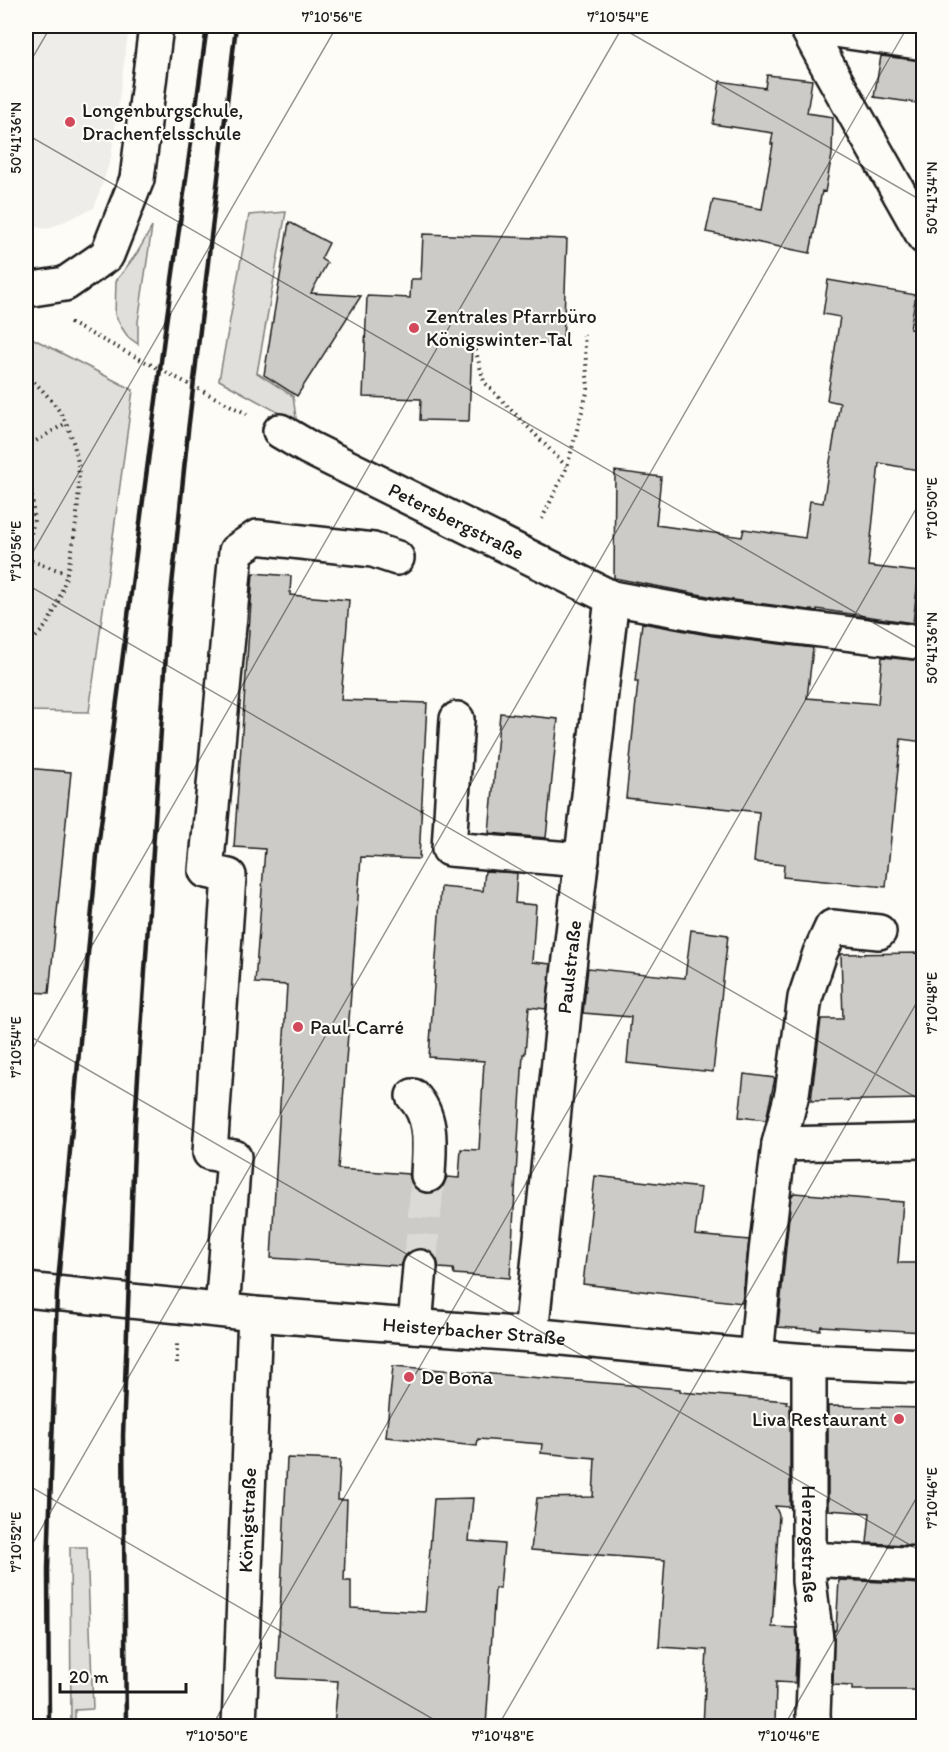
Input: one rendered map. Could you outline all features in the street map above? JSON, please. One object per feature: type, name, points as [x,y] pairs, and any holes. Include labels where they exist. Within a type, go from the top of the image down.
[{"type":"street","points":[[26,290],[65,284],[107,255],[137,179],[156,26]]},
{"type":"street","points":[[807,26],[924,43]]},
{"type":"street","points":[[807,26],[924,237]]},
{"type":"street","name":"Petersbergstraße","points":[[280,431],[309,448],[612,598],[715,617],[924,643]]},
{"type":"street","points":[[222,1310],[234,1157],[210,1153],[229,876],[206,871],[236,551],[257,537],[373,550],[397,558]]},
{"type":"street","name":"Paulstraße","points":[[531,1335],[566,993],[612,598]]},
{"type":"street","points":[[457,719],[449,849],[582,860]]},
{"type":"street","points":[[756,1357],[779,1144],[792,1094],[805,998],[820,953],[832,927],[879,932]]},
{"type":"street","points":[[413,1096],[422,1106],[429,1133],[428,1175]]},
{"type":"street","points":[[779,1144],[924,1141]]},
{"type":"street","points":[[416,1326],[420,1267]]},
{"type":"street","name":"Heisterbacher Straße","points":[[26,1290],[255,1314],[531,1335],[756,1357],[924,1366]]},
{"type":"street","name":"Königstraße","points":[[239,1726],[255,1314]]},
{"type":"street","name":"Herzogstraße","points":[[809,1361],[809,1570],[816,1640],[814,1726]]},
{"type":"street","points":[[809,1570],[924,1565]]},
{"type":"path","points":[[61,317],[79,329],[280,431]]},
{"type":"path","points":[[524,555],[567,467],[588,389],[584,335]]},
{"type":"path","points":[[474,344],[484,382],[567,467]]},
{"type":"path","points":[[26,373],[43,391],[66,423],[78,461],[78,500],[73,539],[61,594],[47,624],[26,647]]},
{"type":"path","points":[[26,447],[66,423]]},
{"type":"path","points":[[26,468],[32,485],[34,520],[26,558],[66,573]]},
{"type":"shaded area","name":"Longenburgschule, Drachenfelsschule","points":[[26,26],[129,26],[111,158],[94,208],[47,229],[26,225]]},
{"type":"shaded area","points":[[286,212],[257,373],[293,396],[296,418],[292,420],[219,380],[249,215]]},
{"type":"shaded area","points":[[152,227],[138,322],[138,344],[128,337],[115,315],[116,281],[137,253]]},
{"type":"shaded area","points":[[26,335],[133,390],[89,712],[26,711]]},
{"type":"shaded area","points":[[70,1547],[87,1547],[93,1709],[75,1710],[75,1726],[71,1726]]},
{"type":"building","points":[[881,56],[924,61],[924,104],[874,97]]},
{"type":"building","points":[[767,75],[812,80],[807,113],[833,117],[832,155],[825,192],[822,191],[810,253],[706,232],[713,200],[762,209],[773,133],[713,124],[720,81],[765,88]]},
{"type":"building","points":[[289,222],[329,243],[321,259],[327,263],[311,293],[361,296],[297,396],[264,375]]},
{"type":"building","name":"Zentrales Pfarrbüro Königswinter-Tal","points":[[423,234],[567,239],[563,344],[472,341],[469,421],[420,420],[421,399],[363,397],[367,296],[410,298],[411,279],[421,279]]},
{"type":"building","points":[[828,280],[916,295],[910,329],[924,331],[924,433],[918,470],[879,463],[868,566],[919,572],[913,623],[718,598],[614,578],[615,471],[661,477],[656,525],[742,537],[744,529],[805,538],[810,501],[823,503],[840,403],[827,400],[840,317],[823,314]]},
{"type":"building","points":[[253,573],[291,576],[290,595],[349,600],[341,700],[427,703],[419,859],[361,857],[338,1169],[409,1174],[412,1184],[418,1191],[426,1194],[437,1191],[443,1186],[447,1177],[459,1178],[461,1149],[479,1150],[484,1061],[429,1057],[441,887],[483,891],[485,871],[517,873],[515,903],[536,905],[532,962],[551,964],[546,1009],[529,1007],[525,1054],[523,1054],[510,1278],[454,1274],[453,1269],[439,1268],[431,1252],[421,1248],[405,1256],[401,1266],[271,1258],[287,985],[255,983],[265,849],[234,847]]},
{"type":"building","points":[[642,623],[713,636],[813,648],[807,698],[878,704],[882,657],[924,661],[924,742],[901,739],[886,887],[783,877],[784,865],[754,862],[759,812],[626,798]]},
{"type":"building","points":[[500,713],[558,719],[546,838],[489,833]]},
{"type":"building","points":[[26,768],[71,772],[49,993],[26,992]]},
{"type":"building","points":[[691,930],[728,935],[713,1072],[627,1063],[631,1017],[583,1013],[588,968],[685,978]]},
{"type":"building","points":[[924,953],[924,1099],[811,1101],[821,1019],[843,1019],[841,954]]},
{"type":"building","points":[[744,1074],[775,1078],[766,1120],[739,1117]]},
{"type":"building","points":[[595,1176],[701,1188],[695,1235],[749,1240],[742,1303],[583,1284]]},
{"type":"building","points":[[794,1193],[903,1202],[898,1263],[924,1263],[924,1332],[821,1326],[820,1330],[778,1327],[791,1197]]},
{"type":"building","points":[[393,1366],[680,1389],[680,1392],[787,1401],[786,1404],[790,1404],[790,1507],[775,1506],[779,1515],[772,1627],[796,1628],[797,1640],[795,1683],[776,1682],[775,1726],[703,1726],[707,1650],[659,1647],[665,1560],[531,1550],[537,1498],[593,1497],[595,1458],[541,1453],[542,1444],[478,1439],[477,1446],[386,1437]]},
{"type":"building","points":[[828,1406],[924,1408],[924,1546],[867,1543],[870,1513],[828,1510]]},
{"type":"building","points":[[287,1458],[340,1460],[338,1500],[347,1500],[344,1581],[351,1581],[351,1608],[425,1612],[434,1499],[473,1498],[469,1541],[504,1544],[500,1588],[495,1588],[486,1726],[334,1726],[338,1681],[277,1678]]},
{"type":"building","points":[[839,1580],[924,1584],[924,1634],[918,1634],[918,1690],[852,1690],[852,1686],[833,1685],[834,1630],[836,1630]]},
{"type":"tunnel","points":[[420,1267],[428,1175]]},
{"type":"railway","points":[[49,1726],[48,1569],[57,1293],[97,855],[207,26]]},
{"type":"railway","points":[[126,1726],[123,1436],[135,1122],[168,624],[188,431],[236,26]]},
{"type":"place","name":"Longenburgschule, Drachenfelsschule","points":[[70,122]]},
{"type":"place","name":"Zentrales Pfarrbüro Königswinter-Tal","points":[[414,328]]},
{"type":"place","name":"Paul-Carré","points":[[298,1027]]},
{"type":"place","name":"De Bona","points":[[409,1377]]},
{"type":"place","name":"Liva Restaurant","points":[[899,1419]]}]
